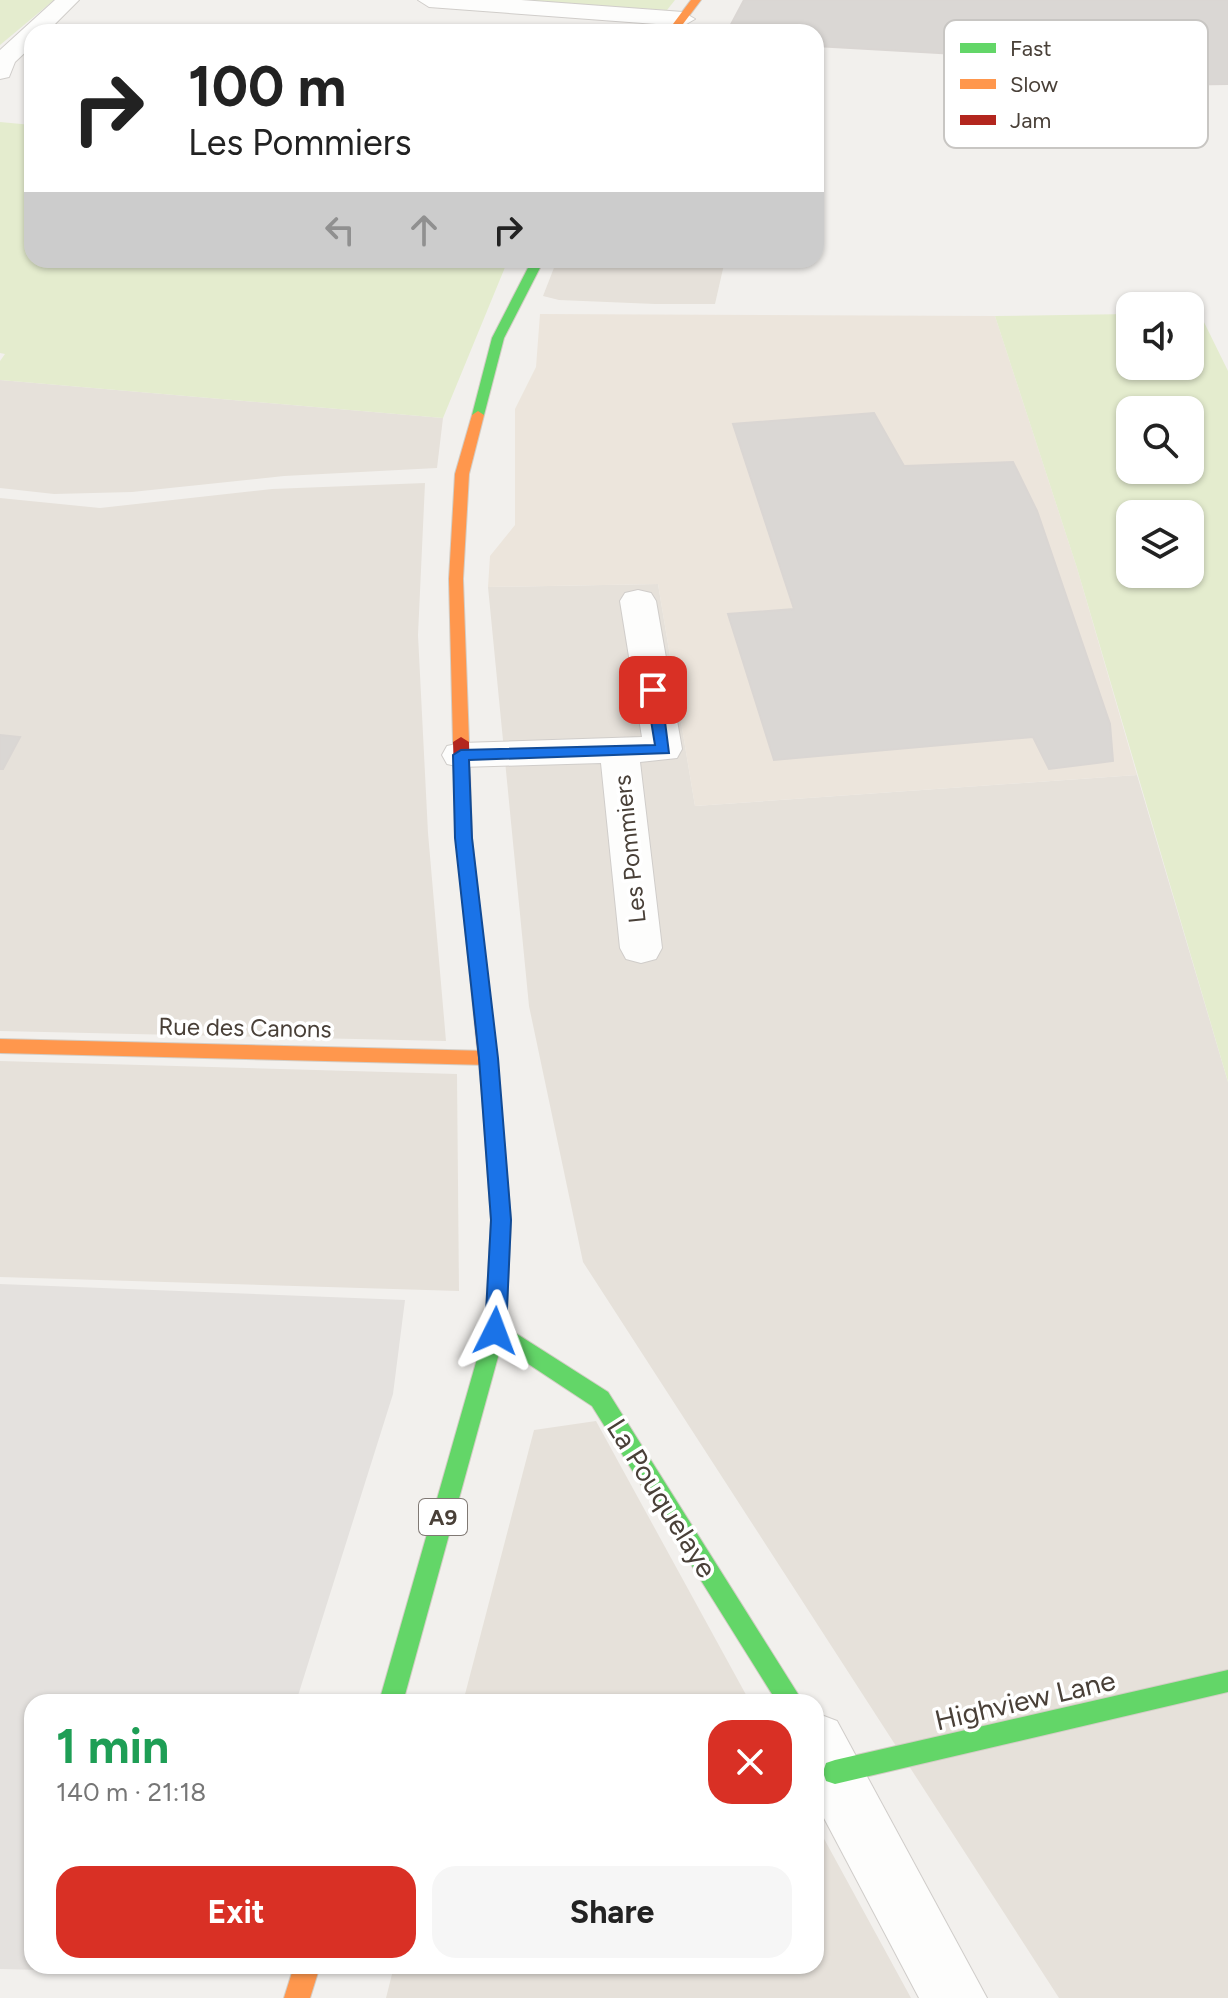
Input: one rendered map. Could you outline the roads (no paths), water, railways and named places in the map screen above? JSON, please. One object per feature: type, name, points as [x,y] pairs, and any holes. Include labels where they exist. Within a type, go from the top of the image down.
[{"type":"main road","name":"A9","points":[[393,1694],[495,1331],[501,1220],[488,1058],[464,838],[456,579],[462,474],[498,338],[534,268]]},
{"type":"main road","name":"Rue des Canons","points":[[0,1046],[488,1058]]},
{"type":"main road","name":"La Pouquelaye","points":[[495,1331],[600,1399],[786,1694]]},
{"type":"main road","name":"Highview Lane","points":[[825,1757],[1228,1681]]},
{"type":"main road","points":[[297,1998],[304,1974]]},
{"type":"street","points":[[42,24],[68,0]]},
{"type":"street","points":[[429,0],[684,17]]},
{"type":"street","points":[[1,63],[24,41]]},
{"type":"street","name":"Les Pommiers","points":[[461,755],[663,749],[638,601]]},
{"type":"street","name":"Les Pommiers","points":[[619,751],[641,948]]},
{"type":"street","points":[[825,1757],[954,1998]]}]
